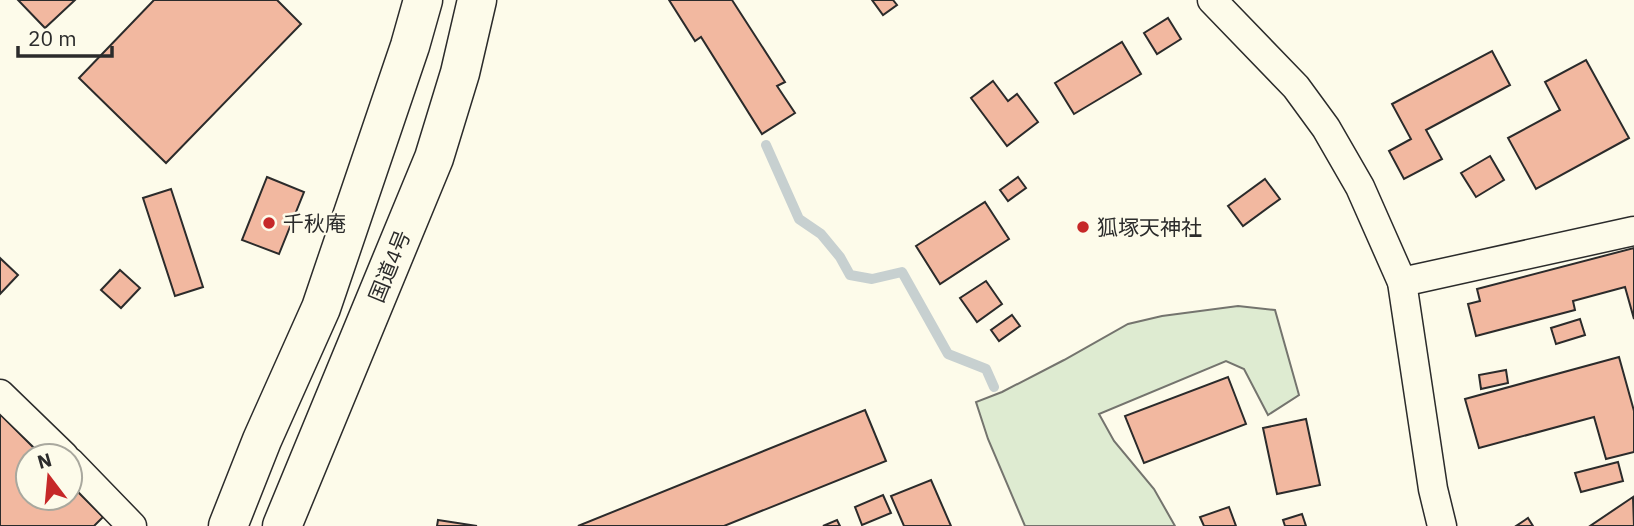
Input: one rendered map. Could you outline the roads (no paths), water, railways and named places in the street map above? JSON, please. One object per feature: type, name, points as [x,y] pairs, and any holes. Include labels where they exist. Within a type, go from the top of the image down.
[{"type":"highway","points":[[228,526],[262,440],[321,308],[410,46],[423,0]]},
{"type":"highway","name":"国道4号","points":[[282,526],[434,158],[460,73],[477,0]]},
{"type":"street","points":[[1212,0],[1296,87],[1326,128],[1360,187],[1402,282],[1433,489],[1442,526]]},
{"type":"street","points":[[1402,282],[1634,231]]},
{"type":"street","points":[[0,394],[50,442]]},
{"type":"street","points":[[84,476],[132,526]]},
{"type":"waterway","points":[[766,145],[799,219],[821,234],[840,257],[850,275],[872,279],[902,272],[948,354],[986,369],[994,387]]},
{"type":"place","name":"千秋庵","points":[[269,223]]},
{"type":"place","name":"狐塚天神社","points":[[1083,227]]}]
